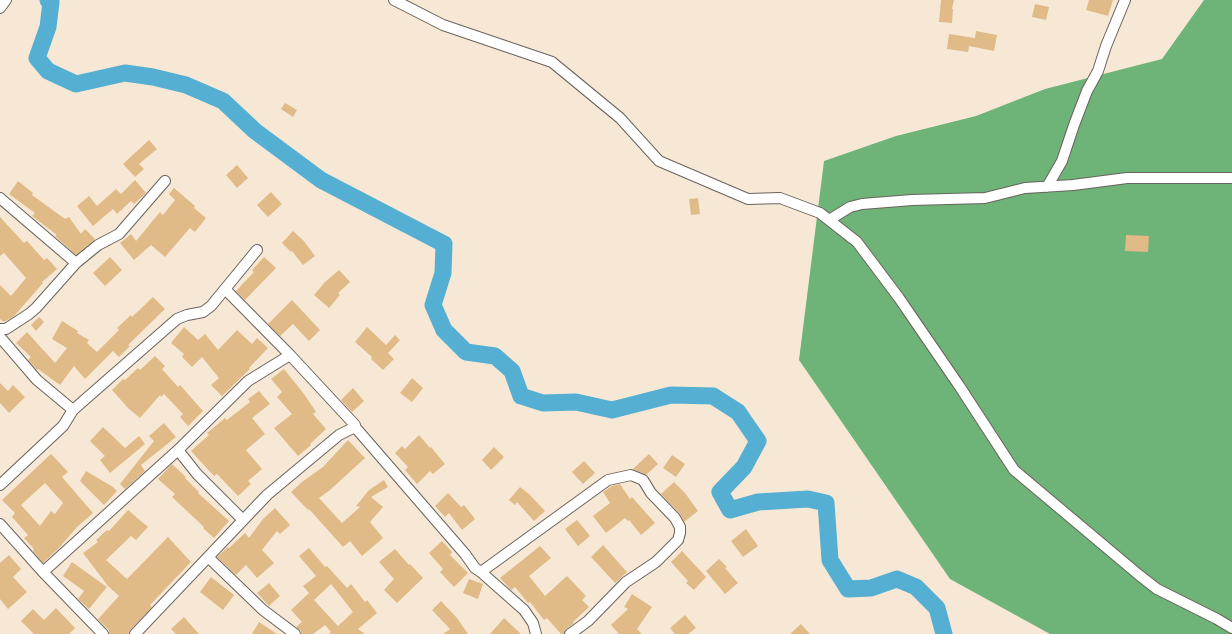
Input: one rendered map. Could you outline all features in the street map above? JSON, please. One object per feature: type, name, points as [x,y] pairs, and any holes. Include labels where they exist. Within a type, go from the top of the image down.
[{"type":"street","points":[[0,8],[6,0]]},
{"type":"street","points":[[394,0],[443,25],[552,62],[620,118],[659,161],[748,199],[780,198],[820,213],[857,242],[899,298],[960,387],[1014,470],[1157,589],[1232,628]]},
{"type":"street","points":[[1047,187],[1062,161],[1084,98],[1098,71],[1106,46],[1125,0]]},
{"type":"street","points":[[829,220],[850,207],[862,204],[912,200],[985,198],[1025,188],[1127,178],[1232,178]]},
{"type":"street","points":[[73,410],[37,380],[2,334],[36,308],[76,263],[98,245],[119,234],[165,181]]},
{"type":"street","points":[[0,198],[76,263]]},
{"type":"street","points":[[0,485],[63,426],[73,410],[177,320],[188,315],[203,312],[211,306],[257,250]]},
{"type":"street","points":[[225,289],[290,355],[355,425],[355,427],[465,554],[475,568],[524,610],[533,623],[536,634]]},
{"type":"street","points":[[43,572],[178,450],[248,381],[290,355]]},
{"type":"street","points":[[135,634],[267,495],[339,435],[355,427]]},
{"type":"street","points":[[178,450],[197,474],[243,520]]},
{"type":"street","points":[[481,572],[608,480],[632,475],[643,480],[651,493],[676,518],[680,527],[678,540],[656,562],[626,582],[588,621],[570,634]]},
{"type":"street","points":[[0,524],[102,634]]},
{"type":"street","points":[[208,557],[263,610],[294,634]]},
{"type":"green space","points":[[1204,0],[1232,0],[1232,634],[1050,634],[950,579],[799,360],[824,161],[896,136],[976,116],[1045,89],[1162,59]]},
{"type":"building","points":[[941,0],[954,0],[952,9],[952,23],[939,22]]},
{"type":"building","points":[[1089,0],[1113,0],[1108,16],[1086,10]]},
{"type":"building","points":[[1035,4],[1049,7],[1046,20],[1032,17]]},
{"type":"building","points":[[976,31],[997,35],[994,51],[969,46],[968,52],[947,49],[949,34],[975,38]]},
{"type":"building","points":[[285,103],[297,110],[293,117],[281,109]]},
{"type":"building","points":[[149,140],[157,149],[139,164],[144,169],[135,177],[123,164]]},
{"type":"building","points":[[237,165],[248,178],[237,188],[226,175]]},
{"type":"building","points":[[135,180],[146,193],[134,204],[131,201],[117,214],[113,209],[93,226],[77,206],[89,196],[97,206],[116,189],[121,194]]},
{"type":"building","points":[[18,181],[33,193],[32,195],[65,219],[69,217],[81,234],[85,229],[95,239],[76,255],[55,236],[57,235],[32,216],[35,213],[9,194]]},
{"type":"building","points":[[174,188],[195,206],[194,208],[206,218],[195,232],[190,228],[165,257],[151,245],[134,260],[120,243],[131,234],[136,241],[160,212],[163,215],[175,200],[169,194]]},
{"type":"building","points":[[271,192],[282,204],[268,217],[257,205]]},
{"type":"building","points":[[698,198],[700,214],[691,215],[689,199]]},
{"type":"building","points":[[0,217],[24,243],[27,241],[44,260],[47,258],[57,269],[42,282],[43,283],[13,317],[4,322],[0,319],[0,285],[11,296],[26,278],[4,253],[0,256]]},
{"type":"building","points":[[293,231],[303,240],[315,256],[303,265],[292,251],[291,252],[282,243]]},
{"type":"building","points":[[1126,235],[1149,236],[1148,252],[1125,251]]},
{"type":"building","points":[[110,257],[122,270],[105,286],[93,273]]},
{"type":"building","points":[[264,257],[276,268],[245,300],[236,291],[254,272],[252,270]]},
{"type":"building","points":[[339,270],[350,282],[338,293],[340,295],[329,308],[314,295],[325,282]]},
{"type":"building","points":[[153,297],[165,309],[128,345],[130,346],[119,357],[113,351],[85,379],[74,366],[60,385],[38,369],[37,370],[28,360],[31,357],[16,343],[27,332],[55,363],[67,348],[52,339],[62,321],[89,340],[87,343],[97,352],[119,330],[117,328],[131,315],[132,317]]},
{"type":"building","points":[[292,300],[320,330],[309,341],[293,324],[280,336],[268,324]]},
{"type":"building","points":[[39,317],[44,322],[36,331],[31,325]]},
{"type":"building","points":[[184,327],[198,340],[205,334],[218,350],[237,330],[252,344],[257,338],[268,348],[249,368],[250,369],[222,396],[211,385],[219,378],[202,357],[192,367],[182,357],[184,354],[171,343]]},
{"type":"building","points":[[367,327],[386,345],[395,335],[400,340],[388,353],[394,359],[383,370],[371,359],[372,357],[355,342]]},
{"type":"building","points":[[155,356],[165,366],[162,369],[178,387],[180,385],[203,411],[188,426],[180,417],[183,414],[164,394],[161,397],[160,395],[140,418],[128,408],[112,390],[123,379],[125,380],[138,368],[140,370]]},
{"type":"building","points":[[284,369],[316,412],[313,414],[326,429],[298,456],[274,428],[292,414],[277,397],[282,392],[271,379]]},
{"type":"building","points":[[412,378],[423,388],[412,402],[400,393]]},
{"type":"building","points":[[0,383],[8,391],[13,385],[25,397],[9,413],[0,403]]},
{"type":"building","points":[[353,388],[364,401],[352,412],[341,400]]},
{"type":"building","points":[[259,391],[270,404],[252,418],[265,434],[246,450],[262,469],[248,481],[251,484],[238,496],[217,474],[214,476],[191,451],[209,435],[207,433],[225,418],[227,420],[250,402],[248,399]]},
{"type":"building","points":[[164,423],[176,437],[141,465],[145,471],[125,489],[120,484],[154,441],[149,436]]},
{"type":"building","points":[[103,427],[125,448],[139,436],[145,444],[110,473],[100,460],[105,456],[90,441]]},
{"type":"building","points":[[419,435],[445,464],[433,474],[430,471],[417,484],[405,470],[408,467],[395,453],[402,446],[405,449]]},
{"type":"building","points":[[348,440],[365,458],[319,498],[342,523],[360,507],[356,506],[369,490],[384,480],[388,487],[371,497],[383,507],[370,522],[383,538],[362,556],[350,541],[343,547],[309,509],[308,510],[291,492],[323,467]]},
{"type":"building","points":[[494,447],[504,457],[491,470],[482,460]]},
{"type":"building","points":[[51,454],[68,472],[62,477],[93,513],[77,527],[59,548],[43,563],[33,551],[34,549],[24,538],[28,535],[12,517],[15,513],[2,500]],"holes":[[[45,483],[63,503],[55,514],[51,511],[40,526],[21,505]]]},
{"type":"building","points":[[649,454],[658,464],[646,475],[633,469]]},
{"type":"building","points":[[672,455],[685,464],[676,477],[663,468]]},
{"type":"building","points":[[584,461],[595,473],[583,484],[572,472]]},
{"type":"building","points":[[172,464],[186,477],[185,478],[199,492],[198,493],[229,521],[214,538],[172,497],[175,494],[158,479]]},
{"type":"building","points":[[86,471],[117,491],[104,505],[80,481]]},
{"type":"building","points":[[674,482],[685,493],[698,511],[684,522],[680,514],[661,494]]},
{"type":"building","points":[[620,484],[630,499],[632,497],[655,523],[641,535],[629,520],[628,521],[625,518],[606,533],[593,516],[610,503],[603,492],[612,486]]},
{"type":"building","points":[[520,487],[545,511],[534,521],[517,502],[515,505],[509,500]]},
{"type":"building","points":[[448,493],[461,507],[464,505],[475,519],[462,530],[449,513],[445,517],[435,506]]},
{"type":"building","points":[[275,508],[290,525],[280,534],[277,531],[262,550],[274,563],[257,578],[246,565],[236,575],[217,557],[245,533],[249,538],[263,519]]},
{"type":"building","points":[[128,510],[148,527],[136,540],[131,536],[106,560],[127,579],[168,537],[191,562],[150,605],[152,607],[128,634],[109,634],[109,630],[98,619],[119,596],[108,586],[83,553],[98,542],[96,540],[107,530],[109,531]]},
{"type":"building","points":[[577,520],[590,536],[578,546],[565,529]]},
{"type":"building","points":[[746,529],[758,546],[743,557],[731,541]]},
{"type":"building","points":[[442,541],[452,552],[450,555],[468,573],[454,587],[440,572],[443,569],[429,553]]},
{"type":"building","points":[[603,545],[627,572],[615,583],[591,557]]},
{"type":"building","points":[[540,546],[551,558],[529,576],[545,596],[567,576],[586,596],[582,600],[589,607],[566,629],[564,634],[561,634],[547,618],[544,620],[530,602],[528,603],[515,587],[511,590],[500,578]]},
{"type":"building","points":[[309,548],[325,567],[327,566],[347,588],[351,584],[365,602],[367,600],[377,613],[358,629],[365,634],[329,634],[331,632],[325,625],[313,634],[301,634],[301,631],[296,627],[302,622],[291,610],[309,593],[303,586],[316,576],[299,556]],"holes":[[[331,584],[353,612],[338,626],[314,600]]]},
{"type":"building","points":[[395,549],[423,578],[397,603],[384,590],[394,579],[379,562]]},
{"type":"building","points":[[682,551],[706,577],[694,590],[686,583],[688,581],[671,562]]},
{"type":"building","points":[[9,555],[21,569],[13,577],[27,592],[8,609],[0,599],[0,563]]},
{"type":"building","points":[[719,559],[727,567],[725,568],[738,583],[725,594],[706,571]]},
{"type":"building","points":[[72,562],[107,587],[89,609],[78,599],[84,591],[63,576]]},
{"type":"building","points":[[211,577],[234,595],[223,610],[200,592]]},
{"type":"building","points":[[469,579],[483,584],[478,599],[463,593]]},
{"type":"building","points":[[269,583],[280,596],[269,606],[257,593]]},
{"type":"building","points":[[632,594],[652,607],[637,629],[642,634],[619,634],[611,625],[628,609],[624,607]]},
{"type":"building","points":[[441,601],[457,618],[468,634],[443,634],[450,629],[432,610]]},
{"type":"building","points":[[56,608],[75,628],[69,634],[34,634],[21,621],[33,609],[44,620]]},
{"type":"building","points":[[685,615],[696,628],[688,634],[675,634],[670,628]]},
{"type":"building","points":[[184,617],[199,634],[176,634],[171,629]]},
{"type":"building","points":[[504,618],[521,634],[490,634]]},
{"type":"building","points":[[259,622],[277,634],[252,634]]},
{"type":"building","points":[[801,624],[810,634],[790,634]]},
{"type":"waterway","points":[[48,0],[51,2],[48,27],[37,58],[48,71],[76,84],[125,73],[153,77],[186,85],[223,101],[255,131],[321,180],[444,244],[443,273],[433,305],[444,330],[466,352],[495,356],[512,371],[521,396],[543,403],[576,402],[612,410],[671,395],[713,396],[738,412],[758,441],[744,467],[720,492],[730,510],[758,502],[808,499],[826,503],[830,560],[848,589],[871,588],[897,579],[916,587],[937,608],[944,634]]}]
